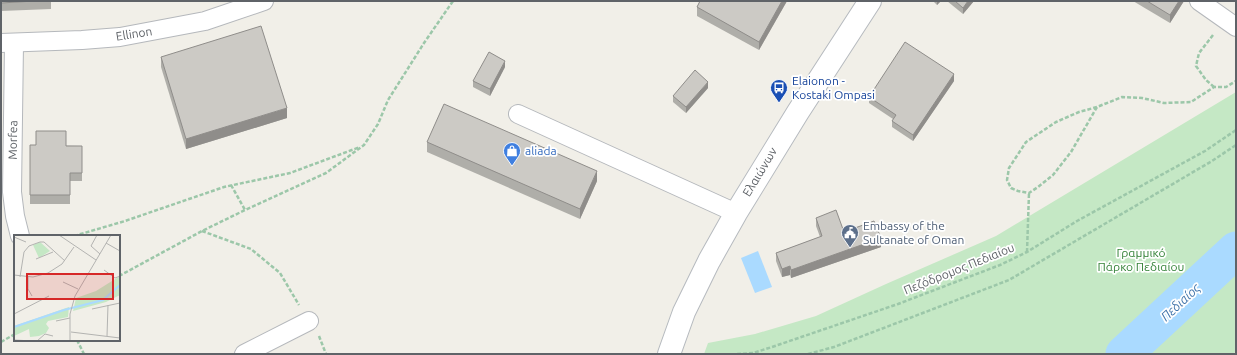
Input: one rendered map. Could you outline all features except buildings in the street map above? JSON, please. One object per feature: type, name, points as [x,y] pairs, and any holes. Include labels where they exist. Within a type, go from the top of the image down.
[{"type":"main road","name":"Ελαιώνων","points":[[669,354],[684,312],[709,261],[736,213],[798,112],[870,1]]},
{"type":"street","name":"Ellinon","points":[[8,43],[120,37],[205,21],[264,1]]},
{"type":"street","points":[[1199,1],[1231,24]]},
{"type":"street","name":"Morfea","points":[[8,43],[12,192],[15,216],[20,235]]},
{"type":"street","points":[[518,114],[736,213]]},
{"type":"street","points":[[244,354],[309,321]]},
{"type":"path","points":[[120,275],[202,231],[326,173],[364,145],[378,124],[388,100],[453,1]]},
{"type":"path","points":[[1231,24],[1209,38],[1199,53],[1196,66],[1206,80],[1214,86],[1226,87],[1236,81]]},
{"type":"path","points":[[1097,107],[1071,152],[1053,175],[1029,193],[1011,188],[1007,180],[1009,168],[1026,142],[1056,122],[1078,112],[1097,107],[1122,97],[1142,98],[1164,103],[1191,102],[1214,86]]},
{"type":"path","name":"Πεζόδρομος Πεδιαίου","points":[[737,354],[753,353],[772,348],[898,304],[1000,265],[1027,252],[1077,221],[1205,152],[1236,130]]},
{"type":"path","points":[[77,235],[125,221],[231,185],[290,173],[364,145]]},
{"type":"path","points":[[808,354],[834,347],[1009,280],[1212,161],[1236,145]]},
{"type":"path","points":[[231,185],[245,210]]},
{"type":"path","points":[[1027,252],[1029,193]]},
{"type":"path","points":[[202,231],[251,249],[280,273],[318,334],[326,354]]},
{"type":"path","points":[[1,342],[14,335]]},
{"type":"path","points":[[78,341],[84,354]]},
{"type":"green space","name":"Γραμμικό Πάρκο Πεδιαίου","points":[[1236,92],[1236,352],[1232,354],[704,354],[708,343],[755,334],[816,316],[996,236]]},
{"type":"water","points":[[758,251],[772,287],[755,293],[741,258]]},
{"type":"waterway","name":"Πεδιαίος","points":[[1124,354],[1236,250]]},
{"type":"place","name":"Elaionon - Kostaki Ompasi","points":[[779,103]]},
{"type":"place","name":"aliada","points":[[512,166]]},
{"type":"place","name":"Embassy of the Sultanate of Oman","points":[[850,248]]}]
